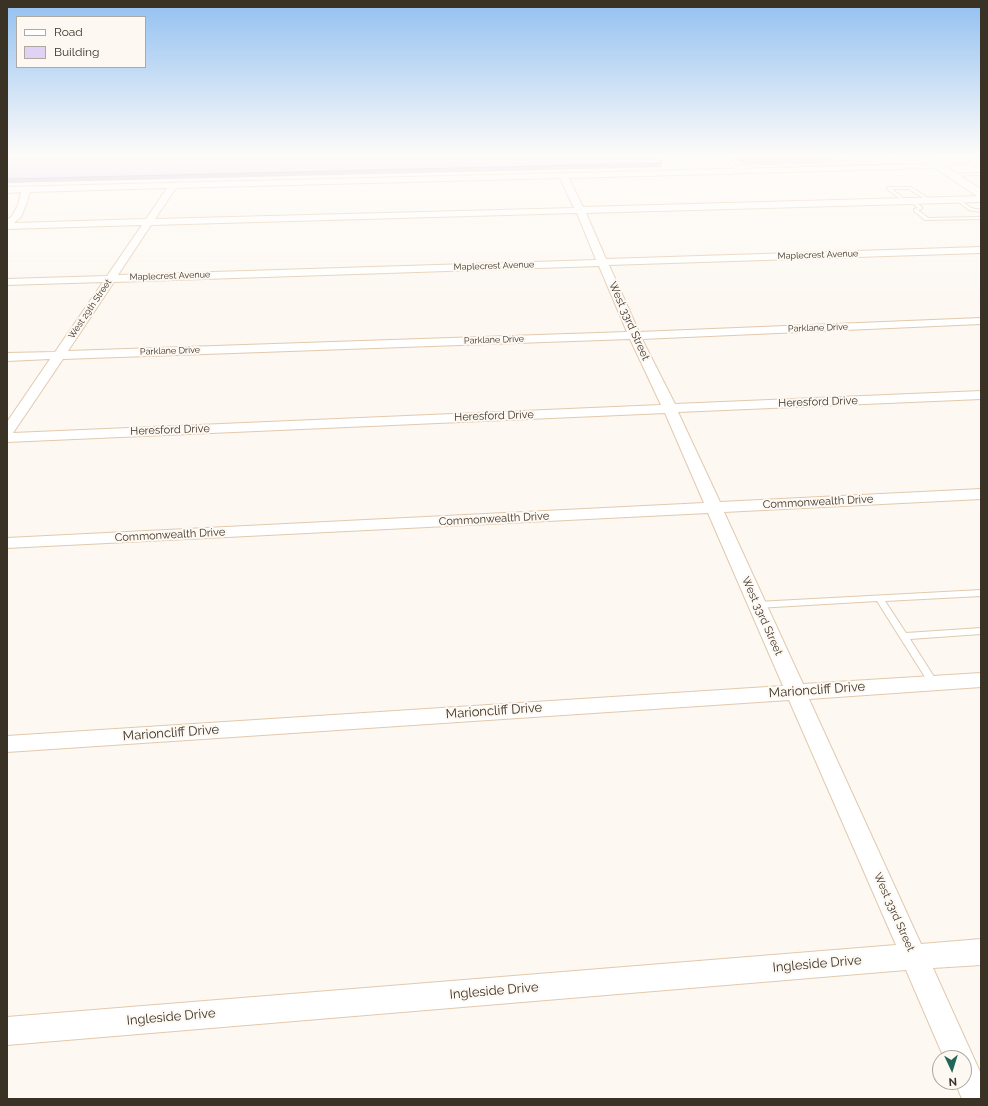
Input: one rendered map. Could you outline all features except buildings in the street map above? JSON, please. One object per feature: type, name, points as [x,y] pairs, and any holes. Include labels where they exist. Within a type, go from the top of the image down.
[{"type":"street","points":[[7,225],[16,217],[20,209]]},
{"type":"street","name":"West 29th Street","points":[[7,432],[157,209]]},
{"type":"street","points":[[7,225],[631,209]]},
{"type":"street","name":"West 33rd Street","points":[[580,210],[634,335],[670,409],[955,1050]]},
{"type":"street","name":"Maplecrest Avenue","points":[[7,282],[981,250]]},
{"type":"street","name":"Parklane Drive","points":[[7,357],[981,321]]},
{"type":"street","name":"Heresford Drive","points":[[7,438],[981,395]]},
{"type":"street","name":"Commonwealth Drive","points":[[7,543],[981,494]]},
{"type":"street","name":"Marioncliff Drive","points":[[7,744],[981,680]]},
{"type":"street","name":"Ingleside Drive","points":[[7,1031],[875,959],[981,952]]},
{"type":"street","points":[[972,1087],[977,1099]]},
{"type":"lane","points":[[919,209],[915,210],[928,219],[981,218]]},
{"type":"lane","points":[[969,209],[981,211]]},
{"type":"lane","points":[[757,605],[981,593]]},
{"type":"lane","points":[[880,599],[933,683]]},
{"type":"lane","points":[[903,636],[981,631]]}]
